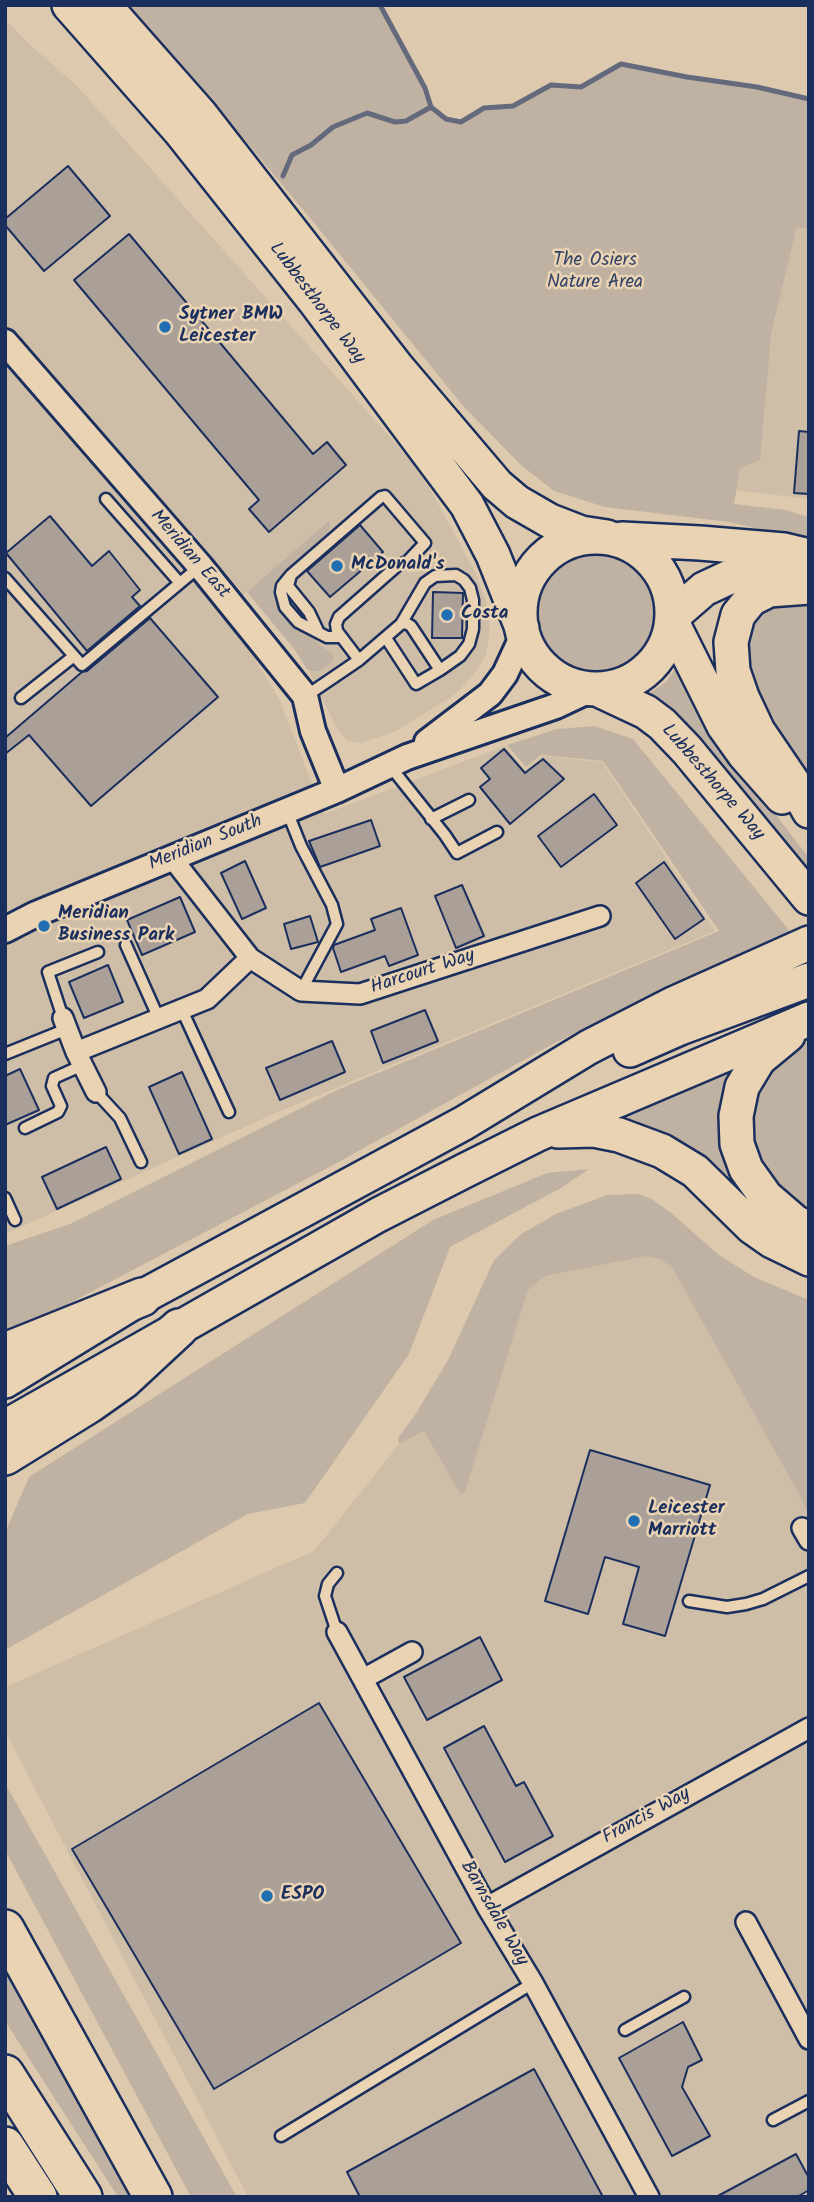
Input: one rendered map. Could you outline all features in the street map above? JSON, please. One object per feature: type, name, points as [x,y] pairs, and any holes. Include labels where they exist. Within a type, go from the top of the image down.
[{"type":"highway","name":"Lubbesthorpe Way","points":[[69,5],[180,131],[314,300],[467,505],[494,555],[522,631]]},
{"type":"highway","name":"Lubbesthorpe Way","points":[[104,5],[200,114],[396,366],[497,485],[533,513],[550,521],[582,533],[611,538]]},
{"type":"highway","points":[[611,538],[643,553],[658,567],[668,586],[673,619],[724,726],[744,754],[809,827]]},
{"type":"highway","points":[[809,556],[784,550],[700,543],[611,538],[576,539],[557,548],[541,561],[524,587],[520,608],[522,631],[536,659],[549,673],[573,686],[594,689],[618,686],[647,670],[667,644],[673,619],[713,583],[736,573],[768,571],[790,574],[809,585]]},
{"type":"highway","points":[[809,585],[769,590],[751,598],[738,614],[730,642],[733,671],[741,697],[758,731],[809,811]]},
{"type":"highway","name":"Lubbesthorpe Way","points":[[594,689],[646,712],[662,724],[687,750],[809,898]]},
{"type":"highway","points":[[5,1381],[142,1297],[464,1123],[589,1047],[675,1003],[809,943]]},
{"type":"highway","points":[[464,1123],[680,1028],[809,980]]},
{"type":"highway","points":[[5,1427],[378,1215],[538,1134],[809,1019]]},
{"type":"highway","points":[[809,1019],[759,1059],[742,1087],[736,1127],[737,1144],[746,1169],[756,1185],[776,1208],[809,1229]]},
{"type":"highway","points":[[538,1134],[594,1130],[619,1135],[663,1151],[695,1171],[752,1227],[772,1241],[809,1259]]},
{"type":"highway","points":[[5,1352],[142,1297]]},
{"type":"highway","points":[[5,1457],[123,1380],[179,1328]]},
{"type":"highway","points":[[5,1929],[153,2197]]},
{"type":"highway","points":[[5,2074],[83,2197]]},
{"type":"highway","points":[[5,2146],[38,2197]]},
{"type":"street","points":[[54,5],[137,83]]},
{"type":"street","name":"Meridian East","points":[[5,342],[200,566],[305,696],[313,731],[337,790]]},
{"type":"street","name":"Meridian South","points":[[398,761],[490,694],[505,674],[522,631]]},
{"type":"street","name":"Meridian South","points":[[5,930],[36,914],[337,790],[398,761],[556,706],[594,689]]},
{"type":"street","name":"Harcourt Way","points":[[172,858],[250,958],[301,991],[360,994],[600,916]]},
{"type":"street","points":[[79,1059],[159,1018],[207,999],[250,958]]},
{"type":"street","points":[[65,1023],[96,1092]]},
{"type":"street","name":"Barnsdale Way","points":[[337,1632],[486,1907],[533,1983],[649,2197]]},
{"type":"street","points":[[363,1679],[412,1652]]},
{"type":"street","name":"Francis Way","points":[[486,1907],[809,1728]]},
{"type":"street","points":[[746,1922],[806,2026]]},
{"type":"lane","points":[[340,637],[327,637],[298,622],[285,607],[281,592],[291,575],[381,497],[389,498],[425,540],[424,547],[407,562],[398,565],[339,617],[336,624],[340,637],[359,660]]},
{"type":"lane","points":[[106,499],[179,582]]},
{"type":"lane","points":[[5,578],[82,665],[200,566]]},
{"type":"lane","points":[[291,575],[288,586],[309,612],[318,631]]},
{"type":"lane","points":[[305,696],[359,660],[386,638],[401,624],[425,583],[435,576],[457,575],[470,588],[473,600],[473,629],[469,644],[460,656],[440,670],[416,684],[386,638]]},
{"type":"lane","points":[[401,624],[411,626],[440,670]]},
{"type":"lane","points":[[21,698],[74,656]]},
{"type":"lane","points":[[398,761],[431,819],[457,853],[497,832]]},
{"type":"lane","points":[[431,819],[469,800]]},
{"type":"lane","points":[[287,811],[301,846],[332,905],[337,924],[301,991]]},
{"type":"lane","points":[[126,945],[159,1018]]},
{"type":"lane","points":[[5,1054],[65,1023],[48,972],[97,952]]},
{"type":"lane","points":[[182,1010],[229,1112]]},
{"type":"lane","points":[[25,1128],[58,1112],[61,1106],[52,1086],[54,1078],[79,1059]]},
{"type":"lane","points":[[96,1092],[120,1118],[141,1162]]},
{"type":"lane","points":[[5,1198],[15,1220]]},
{"type":"lane","points":[[337,1573],[328,1584],[326,1595],[337,1632]]},
{"type":"lane","points":[[689,1601],[727,1607],[746,1604],[763,1599],[809,1576]]},
{"type":"lane","points":[[281,2136],[533,1983]]},
{"type":"lane","points":[[625,2030],[684,1997]]},
{"type":"lane","points":[[773,2120],[809,2101]]},
{"type":"shaded area","points":[[5,19],[77,86],[406,455],[429,487],[476,574],[486,601],[490,629],[486,655],[471,678],[454,695],[396,731],[361,743],[348,741],[339,732],[295,650],[247,592],[225,610],[279,699],[324,814],[505,746],[525,770],[542,756],[602,762],[715,931],[285,1109],[5,1234]]},
{"type":"shaded area","points":[[797,227],[809,229],[809,499],[735,490]]},
{"type":"shaded area","points":[[661,1246],[809,1481],[809,2197],[248,2197],[5,1731],[5,1687],[314,1551],[412,1428],[514,1277]]},
{"type":"green space","name":"The Osiers Nature Area","points":[[128,5],[380,5],[425,88],[431,107],[446,119],[461,122],[484,108],[514,106],[551,85],[581,86],[621,64],[757,87],[809,99],[809,229],[797,227],[771,335],[760,460],[740,468],[734,504],[786,510],[809,517],[809,541],[729,522],[605,507],[554,491],[521,465],[464,407],[310,218]]},
{"type":"green space","points":[[329,521],[326,539],[286,571],[279,579],[276,589],[276,597],[285,616],[334,656],[330,663],[319,671],[313,671],[307,669],[295,650],[247,592]]},
{"type":"green space","points":[[597,548],[621,553],[642,567],[656,588],[661,612],[656,636],[642,657],[621,671],[597,676],[573,671],[552,657],[538,636],[533,612],[538,588],[552,567],[573,553]]},
{"type":"green space","points":[[809,602],[809,785],[746,691],[748,617],[761,603]]},
{"type":"green space","points":[[679,663],[760,794],[809,858],[809,864],[805,867],[682,719],[647,695],[666,682]]},
{"type":"green space","points":[[595,726],[633,739],[793,935],[674,983],[551,1045],[333,1165],[5,1337],[5,1246],[70,1224],[337,1090],[719,931],[603,761],[541,755],[526,767],[507,745],[557,729]]},
{"type":"green space","points":[[809,1036],[809,1221],[760,1180],[746,1112],[775,1056]]},
{"type":"green space","points":[[741,1064],[742,1179],[727,1183],[680,1146],[647,1127],[616,1119]]},
{"type":"green space","points":[[589,1169],[561,1188],[450,1247],[409,1354],[305,1503],[248,1514],[5,1650],[5,1533],[29,1477],[433,1220],[547,1173]]},
{"type":"green space","points":[[638,1194],[652,1199],[719,1255],[754,1277],[809,1300],[809,1515],[673,1269],[661,1259],[646,1256],[545,1276],[528,1290],[465,1491],[461,1495],[424,1431],[399,1444],[398,1438],[448,1360],[494,1260],[521,1234],[556,1214],[607,1195]]},
{"type":"green space","points":[[5,1783],[237,2197],[191,2197],[5,1850]]},
{"type":"green space","points":[[5,1949],[138,2197],[118,2197],[5,2021]]},
{"type":"building","points":[[68,166],[110,216],[44,271],[5,225],[5,219]]},
{"type":"building","points":[[129,234],[313,454],[327,442],[346,465],[269,532],[249,509],[259,500],[74,280]]},
{"type":"building","points":[[799,431],[809,432],[809,494],[794,493]]},
{"type":"building","points":[[50,516],[92,566],[109,551],[140,590],[132,597],[140,606],[87,651],[6,553]]},
{"type":"building","name":"McDonald's","points":[[360,525],[383,552],[330,597],[307,571]]},
{"type":"building","name":"Costa","points":[[433,592],[463,593],[462,638],[432,638]]},
{"type":"building","points":[[150,618],[218,697],[91,806],[29,735],[5,754],[5,738]]},
{"type":"building","points":[[504,749],[525,773],[543,759],[564,779],[510,824],[480,787],[490,779],[481,768]]},
{"type":"building","points":[[594,794],[617,825],[561,867],[538,836]]},
{"type":"building","points":[[371,820],[380,846],[320,867],[309,841]]},
{"type":"building","points":[[245,861],[266,908],[242,919],[221,873]]},
{"type":"building","points":[[664,862],[704,919],[675,939],[636,883]]},
{"type":"building","points":[[462,885],[484,936],[456,948],[435,896]]},
{"type":"building","points":[[180,897],[195,932],[142,955],[127,920]]},
{"type":"building","points":[[401,908],[418,955],[389,966],[385,956],[341,972],[334,945],[375,930],[371,919]]},
{"type":"building","points":[[310,916],[318,942],[291,949],[284,924]]},
{"type":"building","points":[[108,965],[123,1002],[84,1018],[69,982]]},
{"type":"building","points":[[425,1010],[438,1041],[383,1063],[371,1031]]},
{"type":"building","points":[[332,1041],[345,1072],[280,1100],[266,1068]]},
{"type":"building","points":[[20,1069],[39,1110],[5,1125],[5,1076]]},
{"type":"building","points":[[182,1072],[212,1139],[179,1154],[149,1087]]},
{"type":"building","points":[[106,1147],[121,1179],[57,1209],[42,1177]]},
{"type":"building","name":"Leicester Marriott","points":[[590,1450],[710,1485],[665,1636],[623,1624],[639,1567],[605,1557],[588,1614],[545,1601]]},
{"type":"building","points":[[480,1637],[502,1680],[427,1720],[404,1677]]},
{"type":"building","name":"ESPO","points":[[319,1703],[461,1943],[214,2089],[72,1849]]},
{"type":"building","points":[[484,1726],[516,1786],[524,1782],[553,1836],[505,1862],[444,1748]]},
{"type":"building","points":[[683,2022],[702,2060],[688,2067],[682,2087],[710,2136],[672,2156],[619,2058]]},
{"type":"building","points":[[534,2069],[603,2197],[360,2197],[347,2172]]},
{"type":"building","points":[[796,2154],[809,2178],[809,2190],[797,2197],[716,2197]]},
{"type":"waterway","points":[[380,5],[425,88],[431,107],[446,119],[461,122],[484,108],[513,106],[551,85],[581,87],[621,64],[757,87],[809,99]]},
{"type":"waterway","points":[[283,176],[292,155],[311,145],[333,127],[367,113],[395,122],[406,121],[431,107]]},
{"type":"place","name":"Sytner BMW Leicester","points":[[165,327]]},
{"type":"place","name":"McDonald's","points":[[337,566]]},
{"type":"place","name":"Costa","points":[[447,615]]},
{"type":"place","name":"Meridian Business Park","points":[[44,926]]},
{"type":"place","name":"Leicester Marriott","points":[[634,1521]]},
{"type":"place","name":"ESPO","points":[[267,1896]]}]
